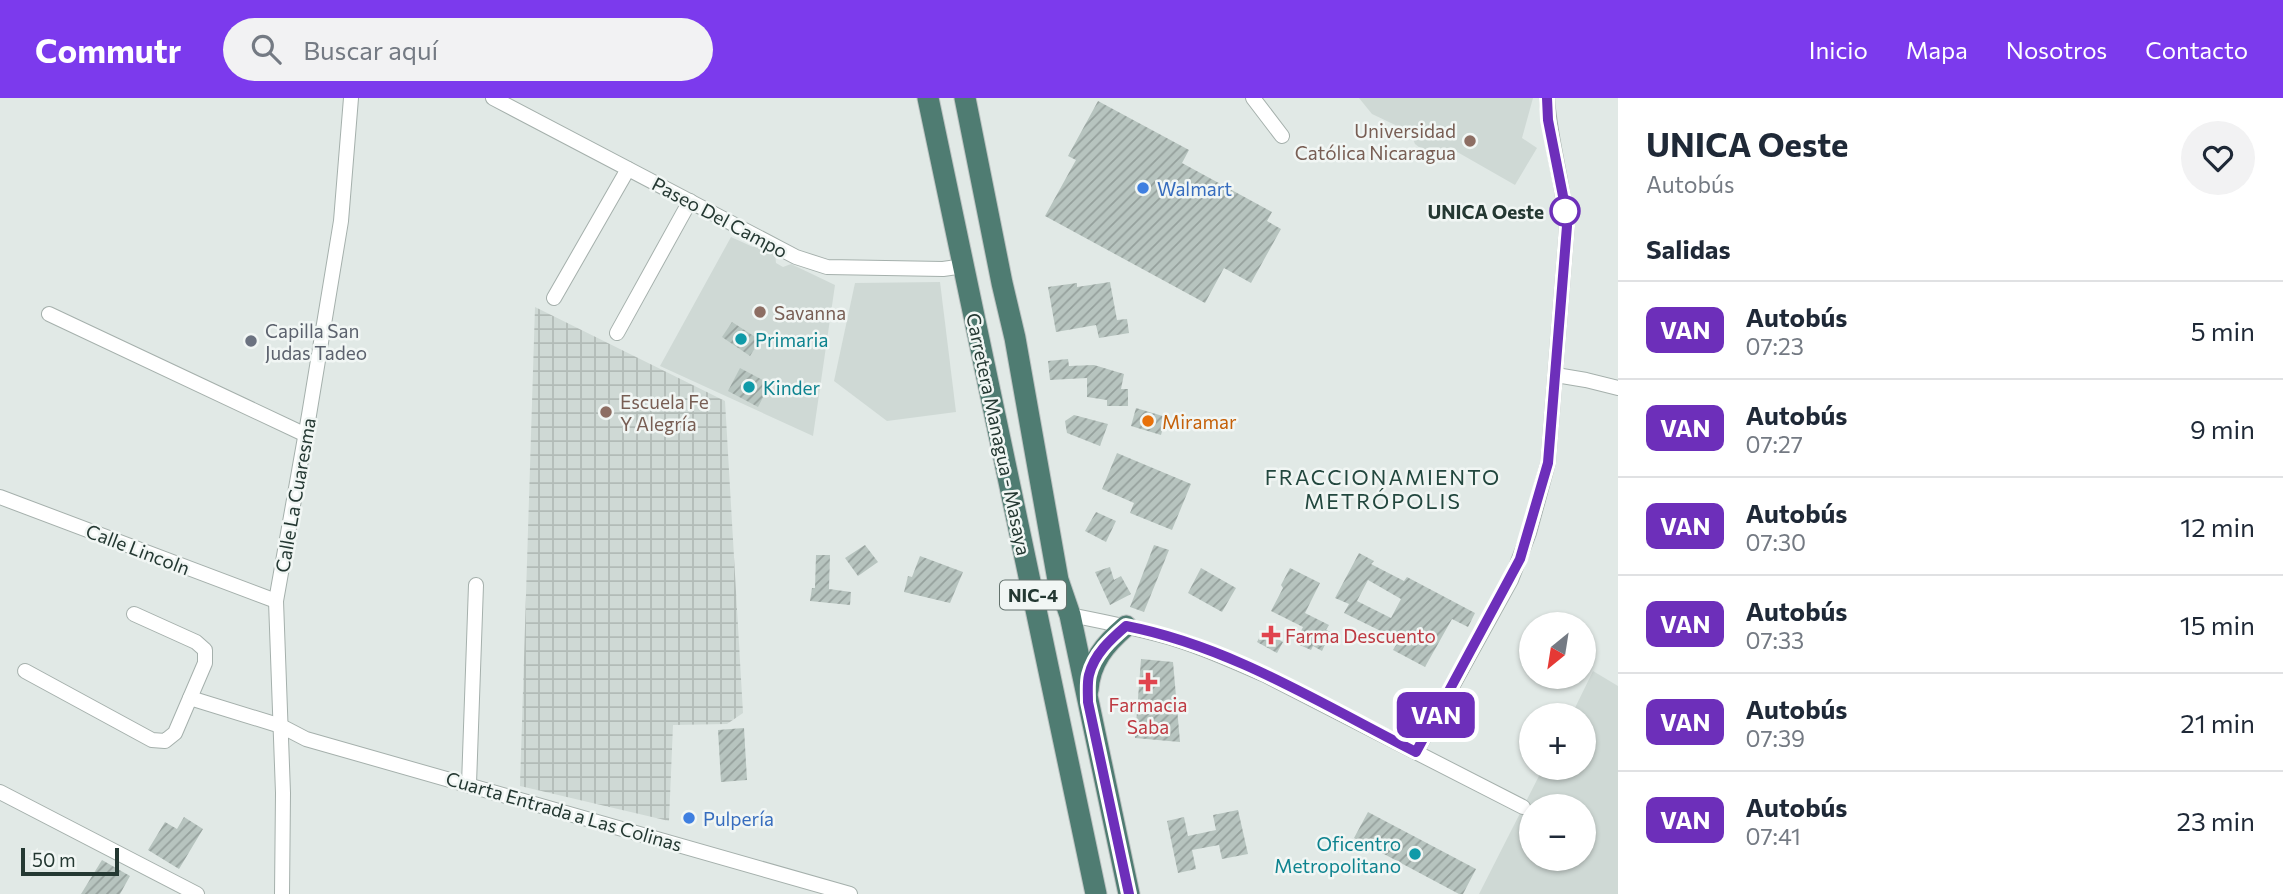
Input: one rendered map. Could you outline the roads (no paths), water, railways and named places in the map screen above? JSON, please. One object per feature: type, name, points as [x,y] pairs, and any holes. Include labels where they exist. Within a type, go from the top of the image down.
[{"type":"highway","name":"Carretera Managua - Masaya","points":[[928,98],[1096,894]]},
{"type":"highway","name":"Carretera Managua - Masaya","points":[[965,98],[1015,338],[1058,580],[1070,615],[1129,894]]},
{"type":"highway","points":[[971,295],[983,303],[990,303],[1002,283]]},
{"type":"highway","points":[[979,341],[985,325],[991,321],[1003,324],[1015,338]]},
{"type":"highway","points":[[1018,526],[1027,538],[1037,579],[1051,603],[1070,615],[1058,633],[1057,644],[1063,707],[1062,731]]},
{"type":"highway","points":[[1088,702],[1089,675],[1096,660],[1108,642],[1126,626]]},
{"type":"street","name":"Calle La Cuaresma","points":[[282,894],[281,726],[276,601],[341,221],[351,98]]},
{"type":"street","name":"Paseo Del Campo","points":[[493,98],[796,257],[827,267],[943,269],[964,266]]},
{"type":"street","points":[[1253,98],[1282,136]]},
{"type":"street","points":[[1416,752],[1520,559],[1548,463],[1567,226],[1548,120],[1547,98]]},
{"type":"street","points":[[554,298],[628,169]]},
{"type":"street","points":[[617,333],[690,201]]},
{"type":"street","points":[[49,314],[306,435]]},
{"type":"street","points":[[1556,375],[1618,388]]},
{"type":"street","name":"Calle Lincoln","points":[[0,496],[276,601]]},
{"type":"street","points":[[469,784],[477,585]]},
{"type":"street","points":[[25,671],[152,740],[165,741],[176,733],[205,663],[205,650],[196,642],[134,614]]},
{"type":"street","points":[[1070,615],[1179,640],[1223,656],[1519,805]]},
{"type":"street","name":"Cuarta Entrada a Las Colinas","points":[[190,698],[281,726],[306,738],[850,894]]},
{"type":"street","points":[[0,792],[197,894]]},
{"type":"place","name":"Universidad Católica Nicaragua","points":[[1470,141]]},
{"type":"place","name":"Walmart","points":[[1143,188]]},
{"type":"place","name":"UNICA Oeste","points":[[1565,211]]},
{"type":"place","name":"Savanna","points":[[760,312]]},
{"type":"place","name":"Primaria","points":[[741,339]]},
{"type":"place","name":"Capilla San Judas Tadeo","points":[[251,341]]},
{"type":"place","name":"Kinder","points":[[749,387]]},
{"type":"place","name":"Escuela Fe Y Alegría","points":[[606,412]]},
{"type":"place","name":"Miramar","points":[[1148,421]]},
{"type":"place","name":"Farma Descuento","points":[[1271,635]]},
{"type":"place","name":"Farmacia Saba","points":[[1148,682]]},
{"type":"place","name":"Pulpería","points":[[689,818]]},
{"type":"place","name":"Oficentro Metropolitano","points":[[1415,854]]},
{"type":"district","name":"FRACCIONAMIENTO METRÓPOLIS","points":[[1383,488]]}]
